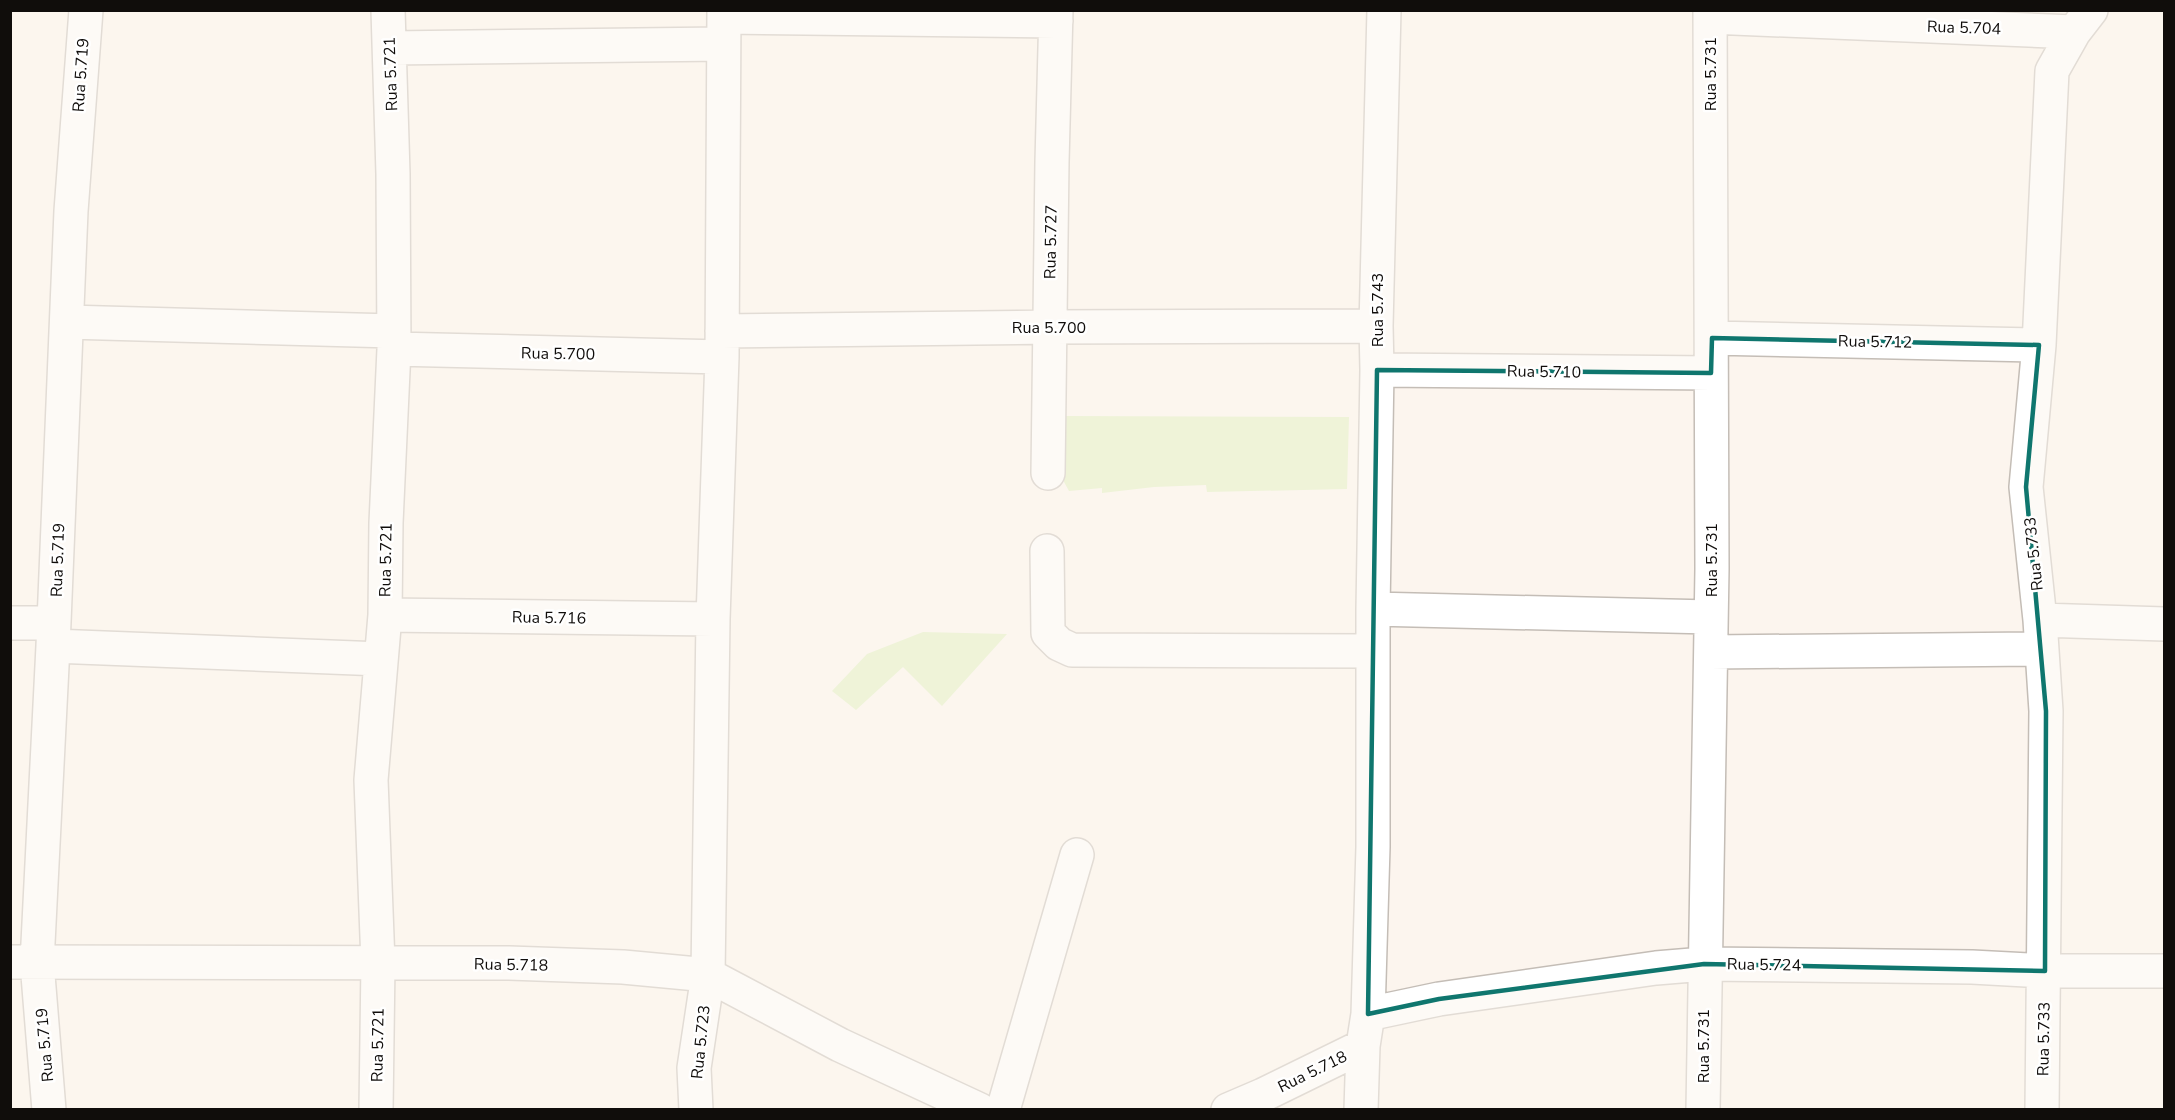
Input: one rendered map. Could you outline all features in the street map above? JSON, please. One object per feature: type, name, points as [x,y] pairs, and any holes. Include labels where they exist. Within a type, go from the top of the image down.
[{"type":"street","name":"Rua 5.719","points":[[49,1110],[24,962],[54,635],[71,211],[86,10]]},
{"type":"street","name":"Rua 5.721","points":[[376,1110],[378,963],[371,780],[385,615],[393,340],[393,174],[388,10]]},
{"type":"street","name":"Rua 5.743","points":[[1362,1110],[1363,1046],[1368,1014],[1373,847],[1376,326],[1384,10]]},
{"type":"street","name":"Rua 5.704","points":[[1710,14],[2083,21]]},
{"type":"street","name":"Rua 5.731","points":[[1703,1110],[1711,652],[1710,14]]},
{"type":"street","points":[[390,48],[724,24],[1056,16]]},
{"type":"street","name":"Rua 5.727","points":[[1048,473],[1056,16]]},
{"type":"street","name":"Rua 5.733","points":[[2042,1110],[2046,711],[2041,634],[2026,487],[2039,345],[2052,71],[2083,21]]},
{"type":"street","name":"Rua 5.723","points":[[696,1110],[694,1068],[708,975],[713,619],[722,344],[724,24]]},
{"type":"street","name":"Rua 5.700","points":[[67,322],[393,340],[722,344],[1049,327],[1376,326]]},
{"type":"street","name":"Rua 5.712","points":[[1712,338],[2039,345]]},
{"type":"street","name":"Rua 5.710","points":[[1377,370],[1711,373]]},
{"type":"street","points":[[1047,550],[1048,633],[1059,644],[1072,650],[1373,651]]},
{"type":"street","points":[[1373,609],[1710,617]]},
{"type":"street","name":"Rua 5.716","points":[[385,615],[713,619]]},
{"type":"street","points":[[10,623],[54,635],[381,659]]},
{"type":"street","points":[[1711,652],[2041,634],[2164,624]]},
{"type":"street","points":[[1004,1110],[1077,855]]},
{"type":"street","name":"Rua 5.718","points":[[24,962],[378,963],[622,967],[708,975],[840,1045],[980,1110]]},
{"type":"street","name":"Rua 5.724","points":[[1368,1014],[1439,999],[1704,963],[1972,967],[2045,972],[2164,971]]},
{"type":"street","name":"Rua 5.718","points":[[1228,1110],[1363,1046]]},
{"type":"highlighted area","points":[[1712,338],[2039,345],[2026,487],[2046,711],[2045,971],[1704,964],[1439,999],[1368,1014],[1377,370],[1711,373]]},
{"type":"green space","points":[[1065,416],[1349,417],[1347,489],[1207,492],[1206,485],[1154,487],[1102,493],[1102,488],[1069,491],[1063,480]]},
{"type":"green space","points":[[923,632],[1007,634],[942,706],[903,667],[856,710],[832,691],[867,654]]}]
